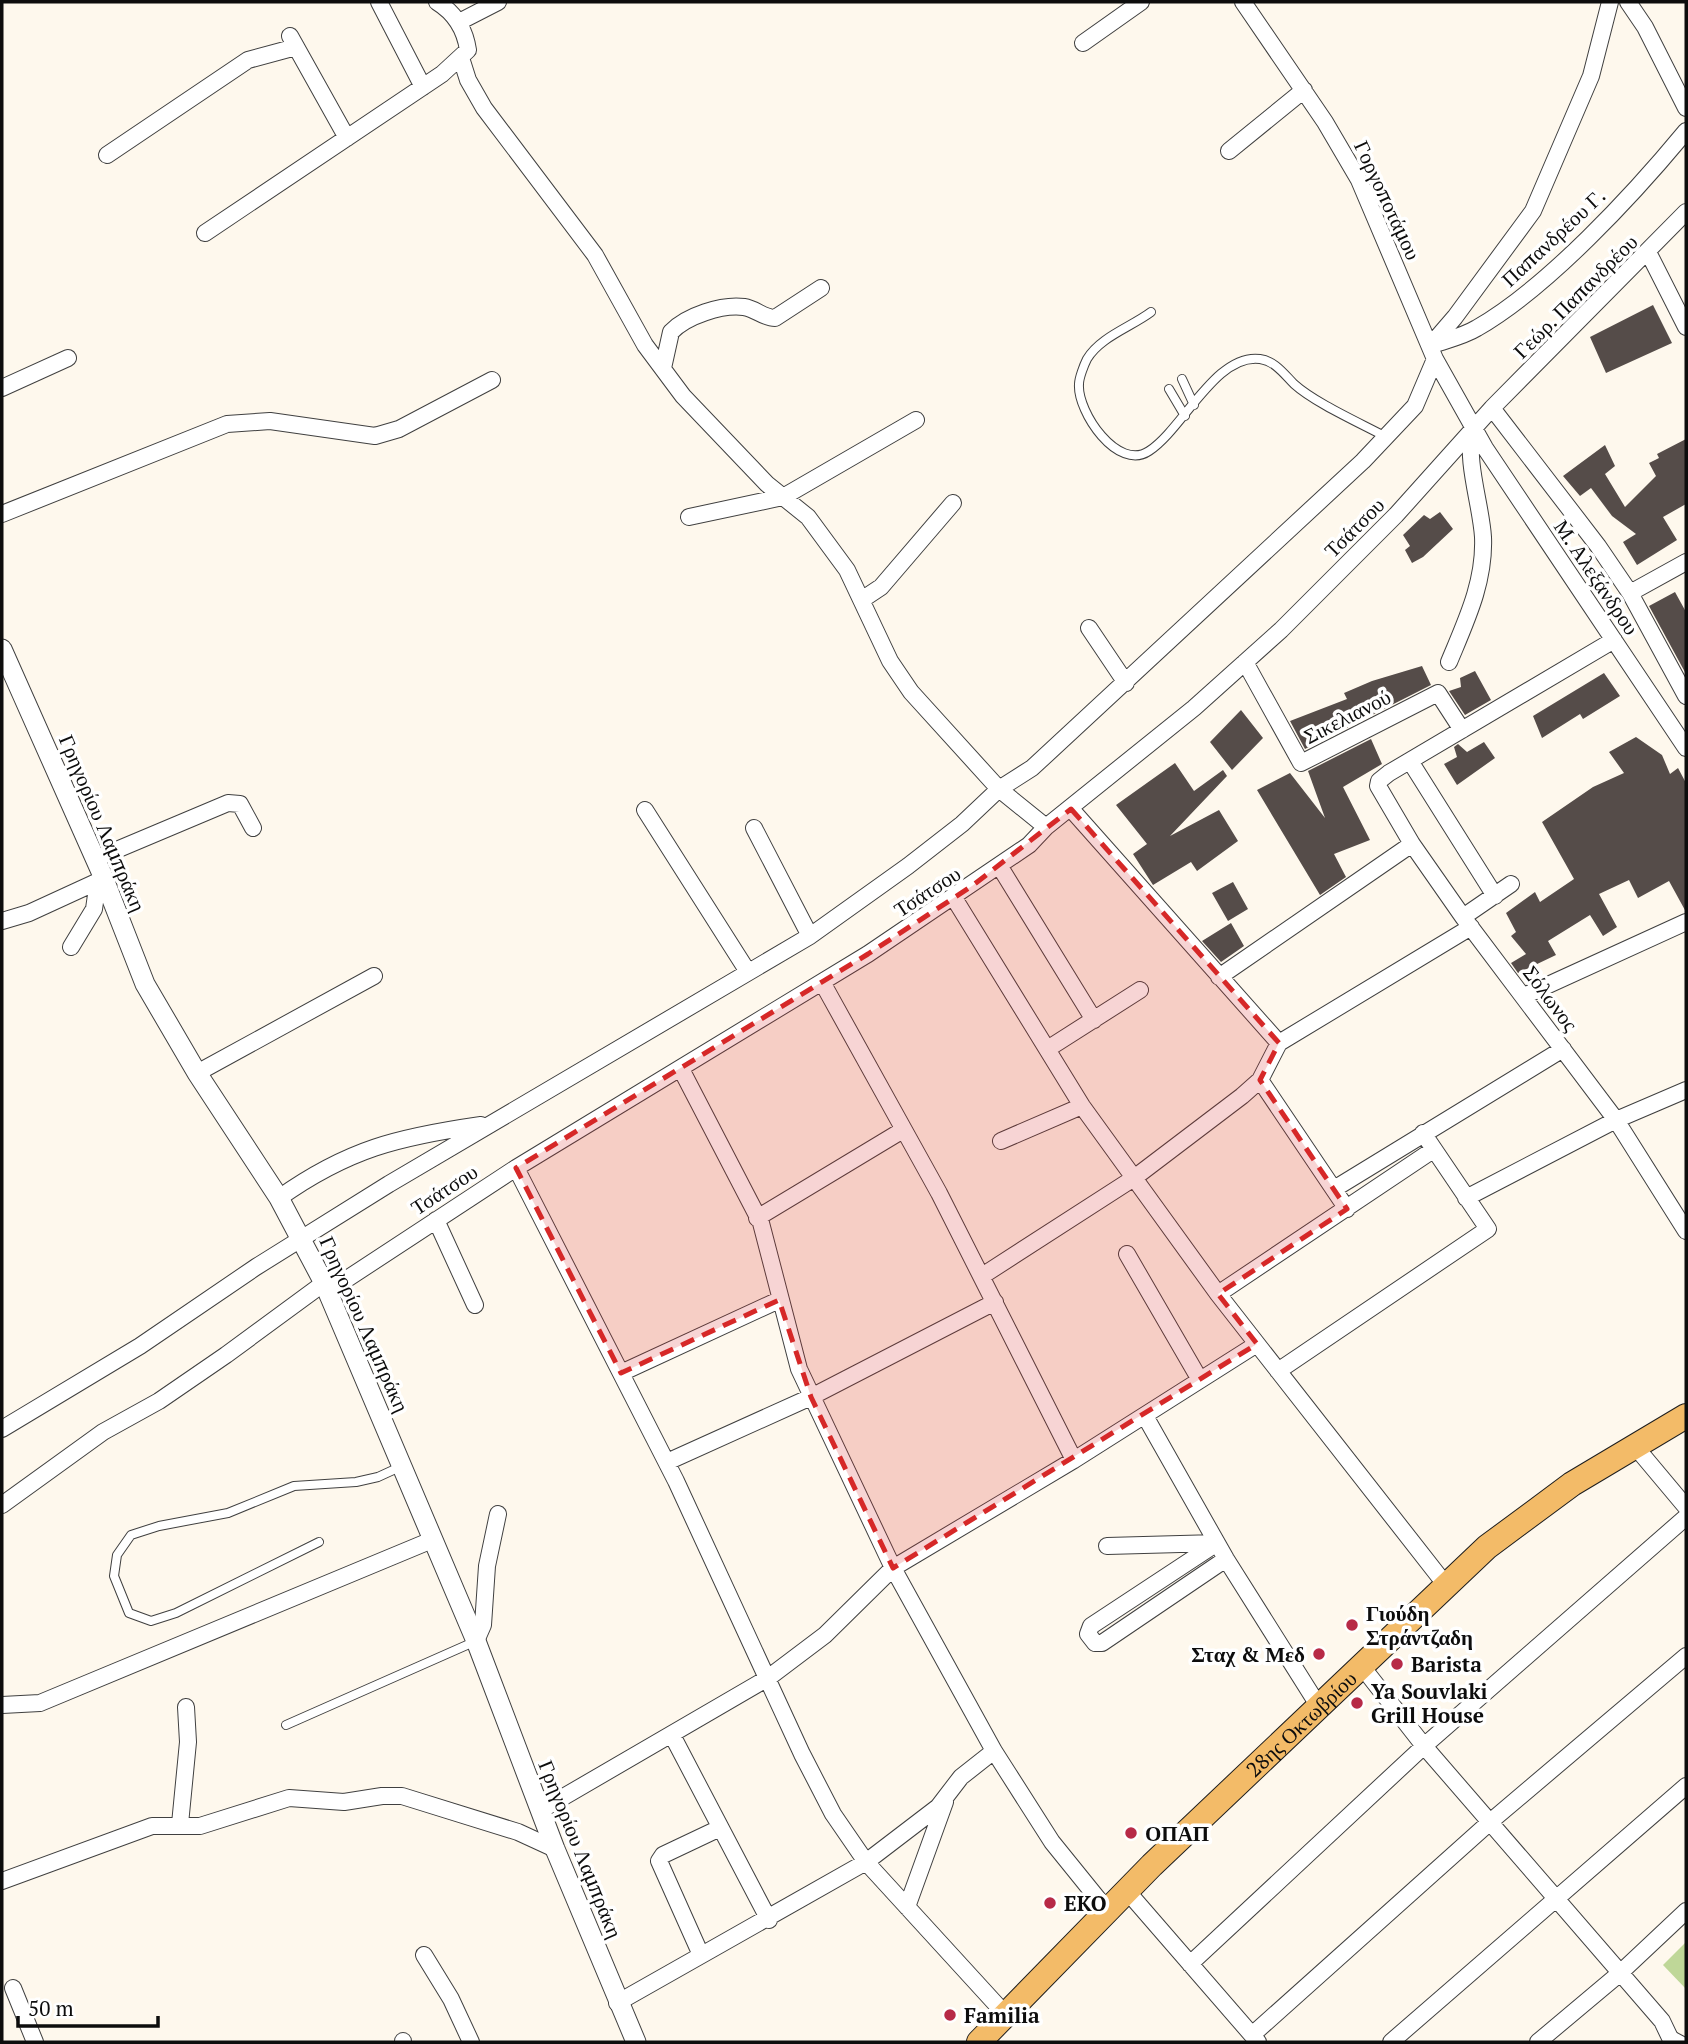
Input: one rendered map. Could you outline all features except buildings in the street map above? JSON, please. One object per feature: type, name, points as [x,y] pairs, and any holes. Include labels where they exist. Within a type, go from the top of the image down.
[{"type":"main road","name":"28ης Οκτωβρίου","points":[[979,2042],[1107,1910],[1445,1584],[1487,1547],[1561,1492],[1634,1445],[1686,1416]]},
{"type":"street","points":[[379,2],[423,87]]},
{"type":"street","points":[[205,233],[423,87],[461,58],[468,50],[459,22],[438,2]]},
{"type":"street","points":[[459,22],[498,2]]},
{"type":"street","points":[[1083,43],[1141,2]]},
{"type":"street","name":"Γοργοποτάμου","points":[[1243,2],[1304,90],[1359,180],[1432,352],[1474,428]]},
{"type":"street","points":[[2,1429],[140,1346],[302,1238],[810,936],[908,866],[962,824],[999,789],[1032,768],[1126,683],[1386,437],[1415,406],[1432,352],[1533,211],[1591,76],[1609,2]]},
{"type":"street","points":[[1628,2],[1645,27],[1686,108]]},
{"type":"street","points":[[107,155],[248,60],[293,41],[347,138]]},
{"type":"street","points":[[461,58],[468,80],[484,108],[595,255],[645,345],[699,416],[783,497],[808,517],[827,539],[863,598],[881,643],[911,692],[999,789],[1046,827]]},
{"type":"street","points":[[1229,151],[1304,90]]},
{"type":"street","name":"Παπανδρέου Γ.","points":[[1432,352],[1474,330],[1528,292],[1605,219],[1686,131]]},
{"type":"street","name":"Γεώρ. Παπανδρέου","points":[[1474,428],[1648,252],[1684,222]]},
{"type":"street","points":[[1648,252],[1686,327]]},
{"type":"street","points":[[663,368],[667,344],[676,327],[723,309],[743,307],[768,318],[775,318],[821,288]]},
{"type":"street","points":[[2,388],[68,358]]},
{"type":"street","points":[[2,513],[227,424],[270,421],[375,436],[399,429],[492,380]]},
{"type":"street","name":"Μ. Αλεξάνδρου","points":[[1492,408],[1598,545],[1630,593],[1686,696]]},
{"type":"street","points":[[689,517],[783,497],[916,420]]},
{"type":"street","points":[[1450,662],[1474,601],[1483,559],[1480,515],[1470,454],[1474,428]]},
{"type":"street","name":"Μ. Αλεξάνδρου","points":[[1474,428],[1686,748]]},
{"type":"street","name":"Τσάτσου","points":[[2,1505],[92,1440],[159,1401],[326,1287],[822,982],[1000,867],[1030,845],[1046,827],[1071,809],[1245,662],[1396,515],[1474,428]]},
{"type":"street","points":[[863,598],[881,587],[953,503]]},
{"type":"street","points":[[1630,593],[1686,562]]},
{"type":"street","points":[[1089,628],[1126,683]]},
{"type":"street","points":[[1495,895],[1410,761],[1614,640]]},
{"type":"street","name":"Γρηγορίου Λαμπράκη","points":[[2,649],[95,859],[101,880],[145,984],[197,1073],[279,1198],[326,1287],[476,1641],[555,1849],[617,2003],[636,2042]]},
{"type":"street","name":"Σικελιανού","points":[[1245,662],[1301,763],[1438,693],[1462,730]]},
{"type":"street","name":"Σόλωνος","points":[[1410,761],[1379,781],[1378,792],[1467,922],[1616,1120],[1686,1231]]},
{"type":"street","points":[[95,859],[228,803],[240,804],[253,828]]},
{"type":"street","points":[[1071,809],[1279,1043]]},
{"type":"street","points":[[645,810],[748,972]]},
{"type":"street","points":[[754,828],[810,936]]},
{"type":"street","points":[[1219,977],[1412,844]]},
{"type":"street","points":[[1000,867],[1094,1020]]},
{"type":"street","points":[[2,920],[29,913],[101,880]]},
{"type":"street","points":[[71,947],[94,909],[101,880]]},
{"type":"street","points":[[982,1276],[1134,1178],[1260,1080],[1279,1043],[1467,922],[1495,895],[1511,884]]},
{"type":"street","points":[[954,898],[1049,1048],[1082,1106],[1218,1294],[1445,1584]]},
{"type":"street","points":[[1524,996],[1686,922]]},
{"type":"street","points":[[197,1073],[374,976]]},
{"type":"street","points":[[822,982],[982,1276],[1074,1460]]},
{"type":"street","points":[[1049,1048],[1140,990]]},
{"type":"street","points":[[1334,1189],[1563,1049]]},
{"type":"street","points":[[681,1069],[768,1242],[779,1300],[799,1369],[893,1568],[994,1751],[1052,1842],[1107,1910]]},
{"type":"street","points":[[1260,1080],[1347,1209]]},
{"type":"street","points":[[1466,1198],[1616,1120],[1686,1090]]},
{"type":"street","points":[[1001,1141],[1082,1106]]},
{"type":"street","points":[[279,1198],[318,1171],[371,1147],[406,1136],[491,1124]]},
{"type":"street","points":[[757,1218],[903,1130]]},
{"type":"street","points":[[1278,1371],[1488,1230],[1423,1133]]},
{"type":"street","points":[[1218,1294],[1433,1150]]},
{"type":"street","points":[[516,1168],[667,1462],[833,1814],[866,1862],[1005,2014]]},
{"type":"street","points":[[436,1220],[475,1305]]},
{"type":"street","points":[[1127,1254],[1200,1380]]},
{"type":"street","points":[[621,1373],[779,1300]]},
{"type":"street","points":[[667,1462],[811,1397],[995,1302]]},
{"type":"street","points":[[541,1810],[768,1678],[824,1635],[893,1568],[1074,1460],[1257,1344]]},
{"type":"street","points":[[1145,1416],[1217,1544],[1318,1705]]},
{"type":"street","points":[[1634,1445],[1686,1507]]},
{"type":"street","points":[[476,1641],[482,1625],[487,1566],[498,1514]]},
{"type":"street","points":[[1190,1964],[1424,1746],[1686,1517]]},
{"type":"street","points":[[2,1705],[40,1703],[432,1540]]},
{"type":"street","points":[[1107,1546],[1217,1544]]},
{"type":"street","points":[[1217,1544],[1091,1626],[1088,1634],[1095,1643],[1102,1643],[1226,1559]]},
{"type":"street","points":[[1127,1891],[1255,2039],[1490,1822],[1686,1657]]},
{"type":"street","points":[[1360,1664],[1424,1746],[1662,2021],[1671,2038]]},
{"type":"street","points":[[180,1824],[188,1742],[186,1707]]},
{"type":"street","points":[[672,1735],[768,1920]]},
{"type":"street","points":[[617,2003],[768,1920],[866,1862],[908,1833],[949,1793],[961,1777],[994,1751]]},
{"type":"street","points":[[1391,2042],[1686,1786]]},
{"type":"street","points":[[907,1907],[949,1793]]},
{"type":"street","points":[[2,1881],[129,1832],[152,1826],[200,1826],[289,1798],[344,1802],[402,1796],[518,1832],[555,1849]]},
{"type":"street","points":[[701,1955],[659,1861],[663,1855],[720,1828]]},
{"type":"street","points":[[1538,2042],[1619,1974],[1686,1911]]},
{"type":"street","points":[[424,1955],[451,1999],[471,2042]]},
{"type":"street","points":[[13,1988],[36,2042]]},
{"type":"lane","points":[[1151,312],[1103,341],[1087,359],[1079,385],[1092,425],[1106,442],[1133,456],[1148,453],[1185,416],[1216,378],[1231,366],[1250,359],[1263,359],[1276,365],[1296,386],[1386,437]]},
{"type":"lane","points":[[1182,379],[1194,405]]},
{"type":"lane","points":[[1169,389],[1185,416]]},
{"type":"lane","points":[[319,1542],[176,1613],[151,1621],[129,1613],[114,1576],[117,1555],[131,1535],[159,1526],[228,1513],[294,1486],[356,1482],[378,1477],[402,1466]]},
{"type":"lane","points":[[286,1724],[476,1641]]},
{"type":"lane","points":[[1671,2038],[1685,2042]]},
{"type":"highlighted area","points":[[1071,809],[1279,1043],[1260,1080],[1347,1209],[1218,1294],[1257,1344],[893,1568],[811,1397],[779,1300],[621,1373],[516,1168],[868,954],[972,886]]},
{"type":"green space","points":[[1686,1942],[1686,1989],[1663,1965]]},
{"type":"place","name":"Γιούδη Στράντζαδη","points":[[1352,1625]]},
{"type":"place","name":"Σταχ & Μεδ","points":[[1319,1654]]},
{"type":"place","name":"Barista","points":[[1397,1664]]},
{"type":"place","name":"Ya Souvlaki Grill House","points":[[1357,1703]]},
{"type":"place","name":"ΟΠΑΠ","points":[[1131,1833]]},
{"type":"place","name":"EKO","points":[[1050,1903]]},
{"type":"place","name":"Familia","points":[[950,2015]]}]
